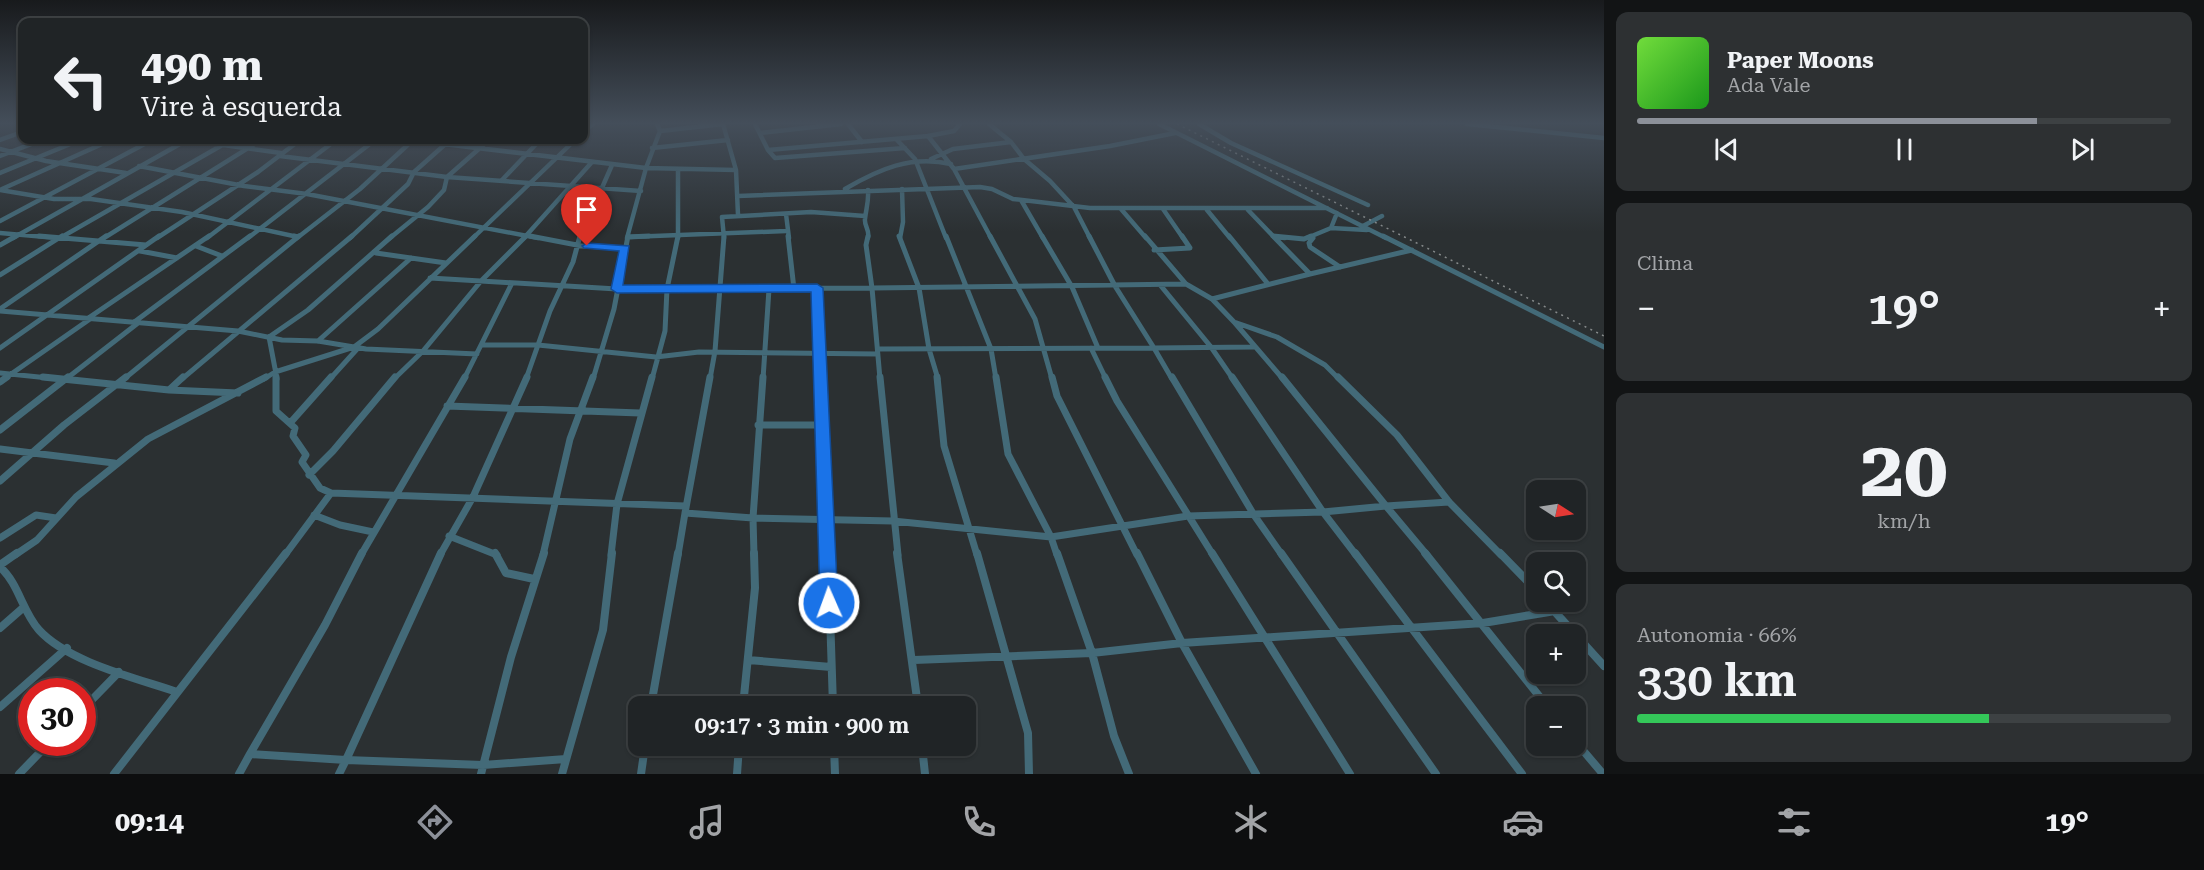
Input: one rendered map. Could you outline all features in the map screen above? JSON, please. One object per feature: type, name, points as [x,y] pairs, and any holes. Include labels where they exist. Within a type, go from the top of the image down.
[{"type":"street","points":[[0,173],[31,160]]},
{"type":"street","points":[[45,160],[126,173]]},
{"type":"street","points":[[0,190],[70,160]]},
{"type":"street","points":[[0,220],[47,198],[114,160]]},
{"type":"street","points":[[0,244],[150,160]]},
{"type":"street","points":[[0,275],[57,239],[194,160]]},
{"type":"street","points":[[0,310],[97,241],[229,160]]},
{"type":"street","points":[[0,348],[146,245],[274,160]]},
{"type":"street","points":[[0,382],[196,246],[308,160]]},
{"type":"street","points":[[309,160],[447,177],[641,191]]},
{"type":"street","points":[[0,430],[348,160]]},
{"type":"street","points":[[0,481],[31,453],[343,202],[389,160]]},
{"type":"street","points":[[169,390],[327,258],[408,184],[414,172],[427,160]]},
{"type":"street","points":[[269,337],[305,312],[376,253],[404,224],[417,216],[444,190],[447,177],[466,160]]},
{"type":"street","points":[[502,180],[520,160]]},
{"type":"street","points":[[291,422],[356,347],[378,329],[554,160]]},
{"type":"street","points":[[575,160],[645,168],[735,170]]},
{"type":"street","points":[[482,770],[534,579],[551,530],[554,502],[570,439],[614,309],[625,248],[648,160]]},
{"type":"street","points":[[733,160],[738,196],[738,215]]},
{"type":"street","points":[[843,190],[874,174],[912,160]]},
{"type":"street","points":[[915,160],[992,349],[1008,454],[1051,537],[1092,654],[1114,736],[1129,774]]},
{"type":"street","points":[[935,160],[953,166],[1012,160]]},
{"type":"street","points":[[949,160],[1035,319],[1057,396],[1182,643],[1256,774]]},
{"type":"street","points":[[1024,160],[1050,181],[1074,207],[1115,286],[1254,515],[1334,632],[1436,774]]},
{"type":"street","points":[[1231,160],[1604,347]]},
{"type":"street","points":[[1269,160],[1368,205]]},
{"type":"street","points":[[309,475],[333,451],[397,375],[423,351],[481,281],[527,235],[592,162]]},
{"type":"street","points":[[339,774],[449,536],[473,497],[514,407],[561,286],[573,262],[577,245],[612,165]]},
{"type":"street","points":[[139,166],[240,183],[269,191],[307,194],[577,245],[625,248]]},
{"type":"street","points":[[562,774],[603,630],[617,504],[640,412],[664,331],[667,290],[678,236],[678,170]]},
{"type":"street","points":[[738,196],[843,190],[964,187],[988,188],[1008,198],[1074,207],[1207,210],[1327,208]]},
{"type":"street","points":[[902,189],[903,222],[898,230],[919,288],[929,349],[940,386],[944,447],[1008,656],[1028,733],[1029,774]]},
{"type":"street","points":[[0,190],[47,198],[120,203],[192,214],[298,237]]},
{"type":"street","points":[[868,190],[869,205],[866,216],[874,331],[878,351],[893,521],[914,660],[917,696]]},
{"type":"street","points":[[1021,200],[1072,286],[1117,401],[1350,774]]},
{"type":"street","points":[[1121,209],[1186,284],[1212,299],[1234,322],[1317,418],[1539,696]]},
{"type":"street","points":[[1155,250],[1190,248],[1163,209]]},
{"type":"street","points":[[1207,210],[1268,284]]},
{"type":"street","points":[[1248,210],[1310,274]]},
{"type":"street","points":[[653,696],[715,351],[724,234],[722,217],[841,213],[866,216]]},
{"type":"street","points":[[1331,228],[1337,213]]},
{"type":"street","points":[[786,214],[786,231],[794,289]]},
{"type":"street","points":[[1363,226],[1382,216]]},
{"type":"street","points":[[1340,267],[1310,247],[1309,243],[1313,238],[1331,228],[1371,230]]},
{"type":"street","points":[[628,237],[786,231]]},
{"type":"street","points":[[0,233],[146,245]]},
{"type":"street","points":[[1274,237],[1313,238]]},
{"type":"street","points":[[196,246],[222,256]]},
{"type":"street","points":[[1212,299],[1412,250]]},
{"type":"street","points":[[140,251],[177,258]]},
{"type":"street","points":[[376,253],[446,263]]},
{"type":"street","points":[[318,341],[411,258]]},
{"type":"street","points":[[430,278],[667,290],[1186,284]]},
{"type":"street","points":[[239,774],[325,625],[373,532],[483,345],[495,313],[512,283]]},
{"type":"street","points":[[1161,286],[1211,347],[1323,512],[1413,627],[1522,774]]},
{"type":"street","points":[[817,288],[832,696]]},
{"type":"street","points":[[744,696],[755,588],[753,518],[768,289]]},
{"type":"street","points":[[0,310],[238,331],[282,340],[318,341],[356,347],[477,354]]},
{"type":"street","points":[[1234,322],[1277,337],[1324,365],[1397,435],[1449,502],[1526,580]]},
{"type":"street","points":[[269,337],[275,372],[276,411],[291,422],[295,428],[293,436],[304,449],[306,455],[302,462],[309,475],[320,488],[332,493],[617,504],[753,518],[893,521],[1051,537],[1122,524],[1188,516],[1323,512],[1449,502]]},
{"type":"street","points":[[483,345],[538,345],[600,354],[656,357],[715,351],[1254,346]]},
{"type":"street","points":[[177,692],[119,672],[67,648],[40,632],[5,570],[0,566],[38,540],[56,518],[114,463],[167,427],[240,393],[275,372],[356,347]]},
{"type":"street","points":[[0,373],[169,390],[240,393]]},
{"type":"street","points":[[447,406],[640,412]]},
{"type":"street","points":[[758,425],[822,425]]},
{"type":"street","points":[[0,449],[114,463]]},
{"type":"street","points":[[114,774],[332,493]]},
{"type":"street","points":[[0,538],[36,515],[56,518]]},
{"type":"street","points":[[314,515],[340,525],[373,532]]},
{"type":"street","points":[[449,536],[496,554],[506,573],[534,579]]},
{"type":"street","points":[[0,628],[24,607]]},
{"type":"street","points":[[914,660],[1092,654],[1182,643],[1483,624],[1549,612]]},
{"type":"street","points":[[1556,612],[1604,666]]},
{"type":"street","points":[[0,707],[67,648]]},
{"type":"street","points":[[748,660],[831,667]]},
{"type":"street","points":[[96,696],[119,672]]},
{"type":"street","points":[[250,754],[482,770],[566,759]]},
{"type":"street","points":[[1586,754],[1603,774]]},
{"type":"street","points":[[19,774],[36,756]]},
{"type":"street","points":[[641,774],[644,756]]},
{"type":"street","points":[[736,774],[738,756]]},
{"type":"street","points":[[834,756],[835,774]]},
{"type":"street","points":[[923,756],[925,774]]},
{"type":"railway","points":[[1250,160],[1604,336]]},
{"type":"route","points":[[587,246],[625,248],[617,289],[817,288],[829,603]]}]
